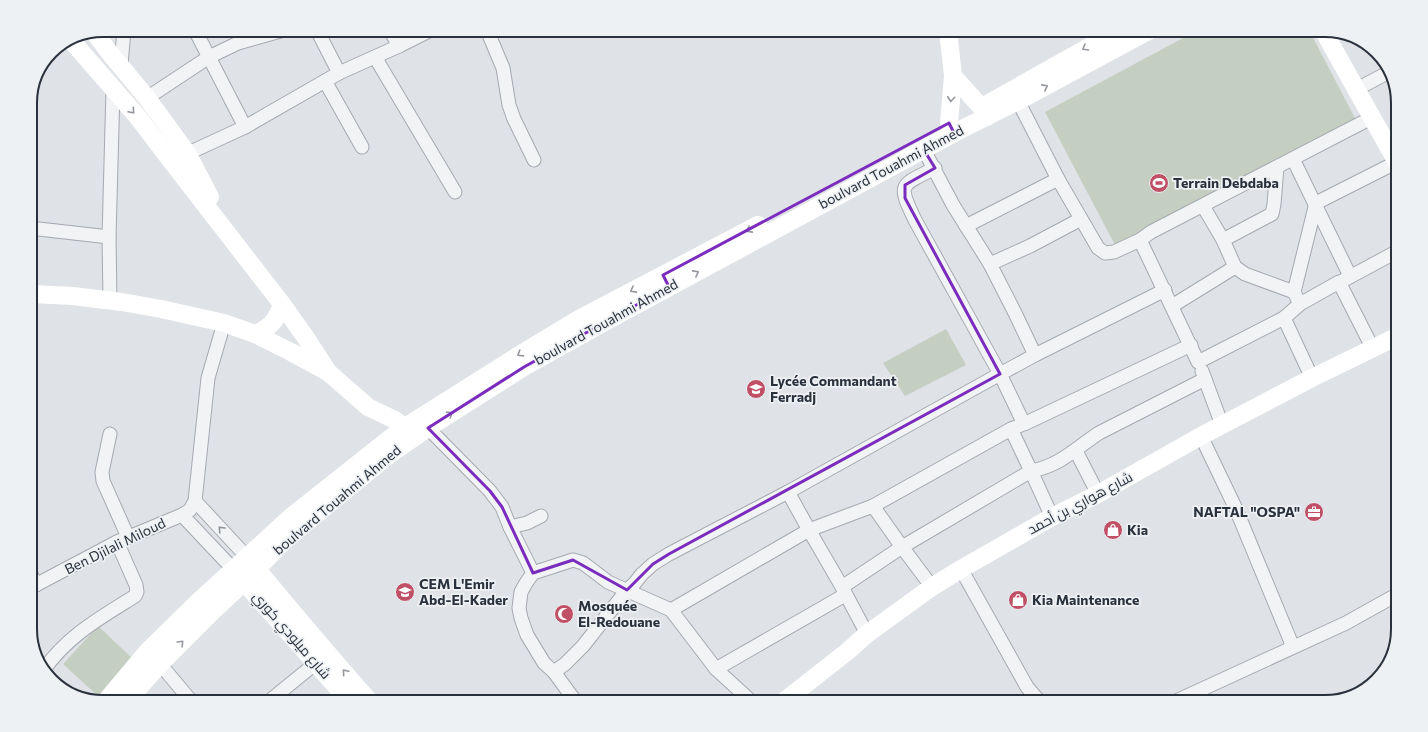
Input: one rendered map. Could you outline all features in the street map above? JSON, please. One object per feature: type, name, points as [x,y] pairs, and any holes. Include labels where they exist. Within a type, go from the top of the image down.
[{"type":"main road","points":[[949,37],[952,76],[951,128]]},
{"type":"main road","name":"boulvard Touahmi Ahmed","points":[[666,281],[791,208],[984,112],[1096,37]]},
{"type":"main road","name":"boulvard Touahmi Ahmed","points":[[984,112],[1018,101],[1137,37]]},
{"type":"main road","points":[[1328,37],[1391,150]]},
{"type":"main road","points":[[98,38],[147,98],[187,153],[229,236]]},
{"type":"main road","points":[[74,44],[137,116],[282,304],[328,372]]},
{"type":"main road","points":[[95,68],[115,59]]},
{"type":"main road","points":[[952,76],[984,112]]},
{"type":"main road","name":"boulvard Touahmi Ahmed","points":[[132,695],[160,664],[213,611],[239,576],[252,563],[286,539],[387,448],[524,367],[599,317],[666,281],[924,150],[951,128]]},
{"type":"main road","points":[[37,294],[73,296],[161,309],[224,323],[255,334],[328,372],[368,407],[416,431]]},
{"type":"main road","points":[[255,334],[264,330],[273,323],[279,314],[282,304]]},
{"type":"main road","name":"شارع هواري بن أحمد","points":[[792,695],[848,651],[867,634],[932,587],[961,569],[1052,517],[1098,494],[1201,436],[1312,378],[1391,339]]},
{"type":"main road","points":[[368,407],[387,448]]},
{"type":"main road","name":"شارع ميلودي كوري","points":[[252,563],[288,608],[364,695]]},
{"type":"main road","name":"boulvard Touahmi Ahmed","points":[[111,695],[147,652],[198,602],[239,576]]},
{"type":"main road","name":"شارع ميلودي كوري","points":[[239,576],[344,695]]},
{"type":"street","points":[[115,59],[122,37]]},
{"type":"street","points":[[199,37],[244,127]]},
{"type":"street","points":[[147,98],[209,57],[238,43],[259,37]]},
{"type":"street","points":[[321,37],[339,73]]},
{"type":"street","points":[[394,37],[399,46]]},
{"type":"street","points":[[172,162],[187,153],[244,127],[339,73],[417,37]]},
{"type":"street","points":[[490,37],[503,68],[509,105],[514,119],[534,160]]},
{"type":"street","points":[[375,57],[455,192]]},
{"type":"street","points":[[1357,89],[1384,75]]},
{"type":"street","points":[[325,81],[362,147]]},
{"type":"street","points":[[110,301],[109,237],[113,88]]},
{"type":"street","points":[[1018,101],[1058,179],[1098,248],[1105,253],[1114,252],[1140,240],[1373,117]]},
{"type":"street","points":[[924,150],[935,168],[953,205],[990,264],[1035,355]]},
{"type":"street","points":[[1293,159],[1316,203],[1373,348]]},
{"type":"street","points":[[1316,203],[1391,166]]},
{"type":"street","points":[[1223,240],[1272,214],[1277,167]]},
{"type":"street","points":[[935,168],[911,180],[905,185],[903,191],[904,198],[1000,374],[1024,424]]},
{"type":"street","points":[[966,226],[1058,179]]},
{"type":"street","points":[[1300,304],[1294,292],[1316,203]]},
{"type":"street","points":[[1203,206],[1223,240],[1235,267],[1245,274],[1294,292]]},
{"type":"street","points":[[990,264],[1030,246],[1081,219]]},
{"type":"street","points":[[37,229],[109,237]]},
{"type":"street","points":[[1140,240],[1191,344],[1222,425]]},
{"type":"street","points":[[1198,362],[1284,318],[1300,304],[1391,256]]},
{"type":"street","points":[[1172,306],[1235,267]]},
{"type":"street","points":[[554,672],[565,664],[583,646],[627,590],[653,564],[669,554],[788,492],[1035,355],[1164,290]]},
{"type":"street","points":[[1284,318],[1312,378]]},
{"type":"street","points":[[224,323],[208,378],[195,501],[252,563]]},
{"type":"street","points":[[671,610],[809,530],[873,506],[1011,429],[1191,344]]},
{"type":"street","points":[[716,669],[844,591],[902,547],[1031,471],[1043,469],[1076,451],[1099,433],[1205,379]]},
{"type":"street","points":[[1011,429],[1052,517]]},
{"type":"street","points":[[416,431],[490,491],[502,507],[510,527],[533,573]]},
{"type":"street","points":[[48,665],[66,644],[79,632],[135,596],[137,592],[103,481],[102,472],[110,434]]},
{"type":"street","points":[[1201,436],[1236,510],[1293,647]]},
{"type":"street","points":[[1076,451],[1098,494]]},
{"type":"street","points":[[788,492],[867,634]]},
{"type":"street","name":"Ben Djilali Miloud","points":[[37,585],[122,540],[182,515],[190,510],[195,501]]},
{"type":"street","points":[[873,506],[932,587]]},
{"type":"street","points":[[182,515],[239,576]]},
{"type":"street","points":[[510,527],[541,516]]},
{"type":"street","points":[[572,695],[554,672],[544,663],[530,641],[520,618],[519,608],[521,592],[533,573],[573,560],[583,563],[608,582],[671,610],[716,669],[744,695]]},
{"type":"street","points":[[961,569],[1021,676],[1034,695]]},
{"type":"street","points":[[1189,695],[1346,623],[1391,598]]},
{"type":"street","points":[[277,695],[316,663]]},
{"type":"street","points":[[160,664],[186,695]]},
{"type":"highlighted area","points":[[949,123],[954,133],[924,150],[935,168],[905,185],[905,198],[1000,374],[669,554],[653,564],[627,590],[573,560],[533,573],[502,507],[490,491],[428,428],[524,367],[669,287],[663,275]]},
{"type":"green space","name":"Terrain Debdaba","points":[[1185,37],[1313,37],[1357,122],[1115,245],[1045,112]]},
{"type":"green space","points":[[946,329],[966,365],[905,396],[883,363]]},
{"type":"green space","points":[[98,626],[131,657],[101,695],[96,694],[63,664]]},
{"type":"place","name":"Terrain Debdaba","points":[[1159,183]]},
{"type":"place","name":"Lycée Commandant Ferradj","points":[[756,389]]},
{"type":"place","name":"NAFTAL \"OSPA\"","points":[[1314,512]]},
{"type":"place","name":"Kia","points":[[1113,530]]},
{"type":"place","name":"CEM L'Emir Abd-El-Kader","points":[[405,592]]},
{"type":"place","name":"Kia Maintenance","points":[[1018,600]]},
{"type":"place","name":"Mosquée El-Redouane","points":[[564,614]]}]
